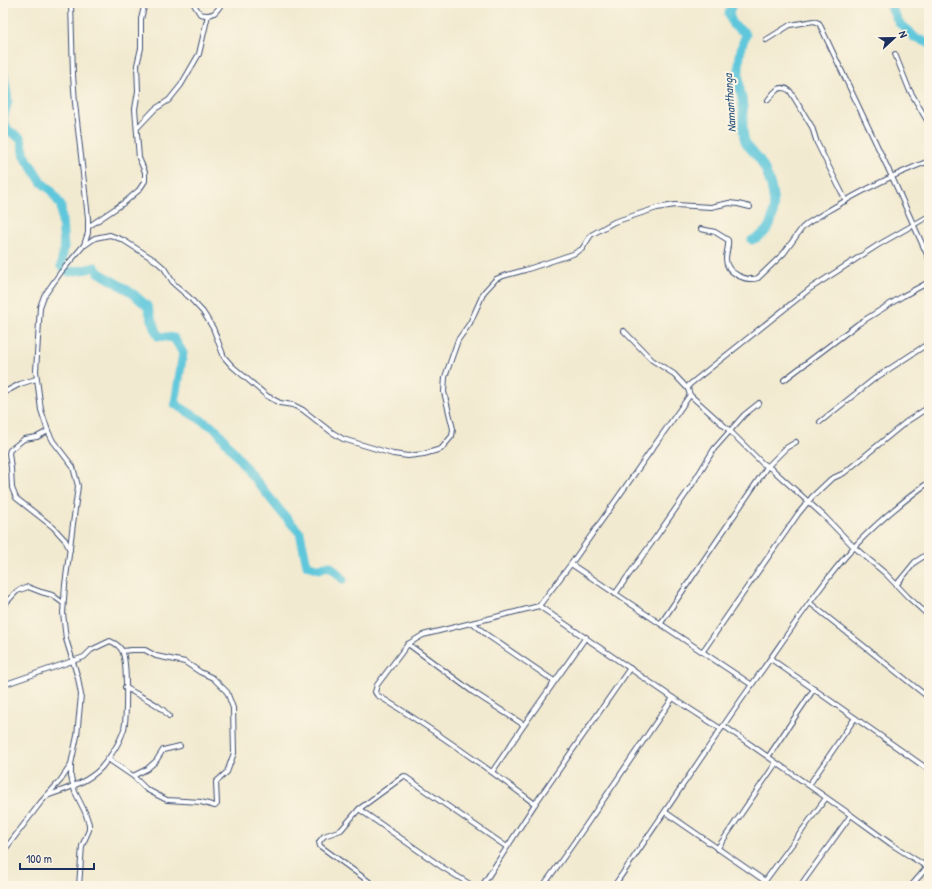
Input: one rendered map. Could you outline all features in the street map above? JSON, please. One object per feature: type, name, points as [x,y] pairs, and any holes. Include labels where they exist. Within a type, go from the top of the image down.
[{"type":"street","points":[[71,3],[73,75],[88,227],[87,239],[84,245],[61,272],[44,296],[40,307],[36,379],[41,410],[48,431],[53,441],[73,467],[78,480],[78,491],[64,603],[64,630],[78,678],[81,695],[77,736],[71,764],[73,786],[89,824],[89,830],[82,846],[79,886]]},
{"type":"street","points":[[88,227],[124,202],[139,190],[144,183],[145,172],[139,158],[135,109],[138,96],[137,65],[141,48],[141,19],[145,3]]},
{"type":"street","points":[[193,3],[200,14],[208,15],[217,11],[222,3]]},
{"type":"street","points":[[137,128],[155,109],[166,102],[181,85],[199,54],[208,15]]},
{"type":"street","points":[[766,40],[790,25],[814,21],[819,23],[929,259]]},
{"type":"street","points":[[895,54],[909,89],[929,124]]},
{"type":"street","points":[[768,100],[776,89],[781,87],[790,91],[812,128],[817,143],[846,201]]},
{"type":"street","points":[[701,229],[715,232],[728,240],[729,246],[726,261],[729,269],[742,278],[758,278],[784,253],[802,228],[820,215],[892,177],[929,161]]},
{"type":"street","points":[[84,245],[95,238],[110,235],[138,248],[164,268],[174,284],[189,296],[203,312],[213,328],[224,357],[232,366],[267,396],[280,403],[292,405],[303,410],[343,439],[393,454],[408,456],[424,454],[441,449],[452,436],[453,429],[444,392],[445,378],[458,340],[470,324],[484,292],[496,279],[574,254],[582,248],[591,235],[614,222],[658,208],[676,205],[711,207],[729,203],[750,208]]},
{"type":"street","points":[[688,389],[690,385],[811,288],[878,245],[929,216]]},
{"type":"street","points":[[784,380],[858,324],[929,282]]},
{"type":"street","points":[[624,331],[652,360],[674,374],[688,389],[690,395],[730,431],[762,463],[773,470],[824,516],[854,547],[897,584],[908,597],[929,616]]},
{"type":"street","points":[[820,422],[874,379],[929,343]]},
{"type":"street","points":[[3,393],[20,384],[36,379]]},
{"type":"street","points":[[535,804],[446,738],[412,715],[377,695],[375,692],[377,685],[408,644],[423,635],[539,606],[571,564],[690,395]]},
{"type":"street","points":[[615,594],[673,512],[710,455],[744,415],[759,403]]},
{"type":"street","points":[[703,651],[807,502],[831,479],[844,473],[906,422],[929,407]]},
{"type":"street","points":[[48,431],[37,437],[24,439],[10,450],[12,488],[16,498],[53,527],[65,540],[70,550]]},
{"type":"street","points":[[661,623],[768,467],[786,448],[796,442]]},
{"type":"street","points":[[614,886],[722,727],[810,603],[854,547],[900,504],[929,482]]},
{"type":"street","points":[[897,584],[915,562],[929,554]]},
{"type":"street","points":[[571,564],[752,685]]},
{"type":"street","points":[[3,606],[17,591],[28,587],[52,595],[64,603]]},
{"type":"street","points":[[810,603],[929,698]]},
{"type":"street","points":[[539,606],[673,698],[722,727],[768,757],[891,844],[928,866],[911,886]]},
{"type":"street","points":[[473,623],[487,635],[554,681]]},
{"type":"street","points":[[492,772],[586,637]]},
{"type":"street","points":[[3,685],[84,657],[91,650],[110,641],[118,645],[123,651],[125,661],[124,728],[117,744],[108,759],[92,776],[73,786],[47,796]]},
{"type":"street","points":[[408,644],[473,692],[524,725]]},
{"type":"street","points":[[108,759],[133,776],[146,789],[167,800],[188,800],[216,806],[216,782],[227,772],[234,753],[233,708],[227,692],[213,678],[196,670],[185,662],[156,656],[145,650],[123,651]]},
{"type":"street","points":[[771,659],[929,770]]},
{"type":"street","points":[[482,886],[535,804],[630,668]]},
{"type":"street","points":[[125,688],[152,702],[169,716]]},
{"type":"street","points":[[768,757],[814,689]]},
{"type":"street","points":[[543,886],[673,698]]},
{"type":"street","points":[[809,785],[855,718]]},
{"type":"street","points":[[133,776],[147,769],[156,761],[163,750],[180,746]]},
{"type":"street","points":[[718,849],[776,763]]},
{"type":"street","points":[[3,852],[40,802],[47,796],[71,764]]},
{"type":"street","points":[[375,886],[319,844],[322,837],[345,827],[358,809],[404,776],[507,847]]},
{"type":"street","points":[[762,886],[826,798]]},
{"type":"street","points":[[358,809],[442,867],[473,886]]},
{"type":"street","points":[[665,812],[765,881]]},
{"type":"street","points":[[800,886],[851,815]]},
{"type":"waterway","name":"Namanthanga","points":[[732,3],[729,14],[733,25],[746,35],[741,48],[739,69],[740,89],[743,105],[744,137],[746,144],[760,160],[765,170],[774,204],[773,215],[769,226],[762,234],[752,240]]},
{"type":"waterway","points":[[891,3],[892,9],[899,23],[915,38],[929,43]]},
{"type":"waterway","points":[[3,70],[8,101],[3,118]]},
{"type":"waterway","points":[[3,120],[8,130],[21,139],[25,156],[42,183],[51,190],[61,206],[64,248],[61,266],[69,272],[95,267],[98,272],[131,292],[147,306],[158,336],[174,338],[183,353],[175,404],[216,429],[282,513],[300,533],[307,565],[319,569],[330,566],[343,579]]}]
